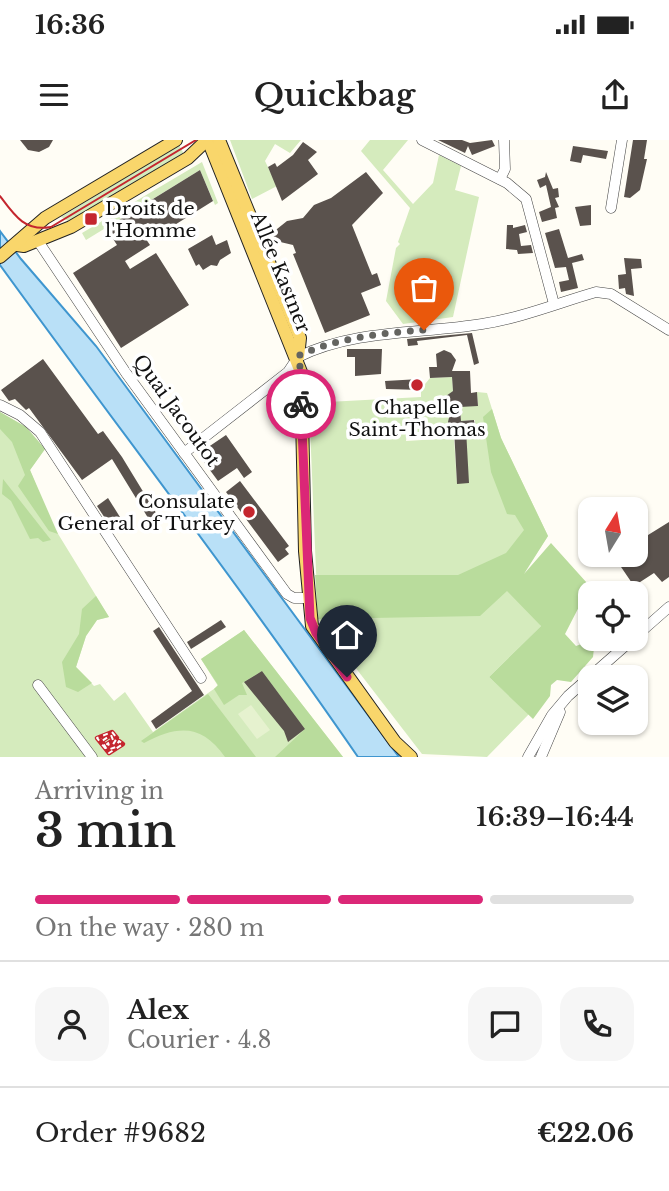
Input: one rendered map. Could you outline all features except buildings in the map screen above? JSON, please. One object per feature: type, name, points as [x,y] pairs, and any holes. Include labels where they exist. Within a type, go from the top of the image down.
[{"type":"main road","points":[[17,245],[18,239],[56,211],[176,140]]},
{"type":"main road","points":[[0,257],[17,245],[38,241],[71,227],[188,158],[208,140]]},
{"type":"main road","name":"Allée Kastner","points":[[208,140],[282,310],[300,338],[298,356],[301,372],[308,598]]},
{"type":"main road","name":"Allée Kastner","points":[[219,140],[282,310]]},
{"type":"main road","points":[[308,598],[310,618],[316,633],[395,742],[411,757]]},
{"type":"street","points":[[422,140],[500,179],[528,204],[554,304]]},
{"type":"street","points":[[500,179],[505,169],[504,140]]},
{"type":"street","points":[[609,140],[622,141],[611,208]]},
{"type":"street","name":"Quai Jacoutot","points":[[38,241],[126,373],[287,594],[294,598],[308,598]]},
{"type":"street","points":[[184,453],[288,372],[298,356],[313,349],[374,335],[496,322],[596,292],[611,294],[669,330]]},
{"type":"street","points":[[0,405],[20,415],[40,432],[201,678]]},
{"type":"street","points":[[648,626],[669,607]]},
{"type":"street","points":[[528,757],[565,700],[620,651]]},
{"type":"street","points":[[38,685],[92,757]]},
{"type":"street","points":[[541,757],[565,700]]},
{"type":"green space","points":[[230,140],[301,140],[290,153],[275,144],[265,161],[277,186],[252,199]]},
{"type":"green space","points":[[370,140],[408,140],[383,170],[413,204],[433,183],[439,155],[461,166],[455,190],[479,197],[453,317],[403,324],[386,301],[396,248],[400,244],[398,242],[410,208],[361,151]]},
{"type":"green space","points":[[179,145],[184,154],[70,222],[61,217]]},
{"type":"green space","points":[[202,162],[218,203],[215,205],[200,170],[86,240],[82,233]]},
{"type":"green space","points":[[452,377],[453,391],[447,396],[450,400],[447,402],[450,429],[407,433],[406,441],[454,438],[457,483],[468,483],[461,429],[475,428],[475,420],[461,421],[460,403],[478,406],[477,392],[487,393],[501,438],[548,536],[519,580],[541,626],[489,677],[529,714],[487,757],[422,754],[318,619],[309,403],[421,397],[421,389],[430,378]]},
{"type":"green space","points":[[492,409],[501,438],[548,536],[524,574],[551,543],[585,581],[578,581],[578,609],[565,634],[578,645],[578,651],[594,651],[593,657],[586,665],[578,665],[578,674],[571,682],[557,680],[551,685],[550,696],[533,719],[489,677],[541,626],[507,591],[480,616],[318,619],[315,575],[458,575],[506,553],[524,530],[515,515],[507,514],[491,472],[483,417]]},
{"type":"green space","points":[[0,412],[26,427],[45,449],[30,470],[52,524],[109,617],[97,620],[86,636],[76,667],[94,686],[100,684],[114,701],[125,692],[153,732],[218,686],[201,659],[244,630],[343,757],[0,757]]},
{"type":"green space","points":[[0,412],[26,427],[45,449],[30,470],[58,534],[49,531],[18,486],[25,475],[12,442],[0,429]]},
{"type":"green space","points":[[3,479],[51,540],[43,542],[38,538],[30,539],[11,501],[2,494]]},
{"type":"green space","points":[[96,596],[109,617],[97,620],[86,636],[76,667],[92,683],[78,692],[66,687],[62,662],[79,634],[82,609]]},
{"type":"green space","points":[[244,630],[343,757],[275,757],[305,729],[262,671],[242,683],[247,695],[239,695],[224,705],[214,689],[218,685],[201,659]]},
{"type":"green space","points":[[208,694],[256,757],[225,757],[207,738],[189,731],[168,733],[144,743],[141,741]]},
{"type":"green space","points":[[251,705],[270,730],[257,739],[238,714]]},
{"type":"water","points":[[0,231],[96,346],[399,757],[358,757],[226,571],[0,265]]},
{"type":"tram line","points":[[0,196],[15,215],[27,224],[34,227],[51,227],[196,140]]},
{"type":"railway","points":[[112,732],[117,738],[112,746],[107,744],[113,740],[111,735],[102,741],[107,750],[116,747],[119,741],[123,744],[109,753],[97,738],[112,732]]},
{"type":"way so far","points":[[301,404],[298,356],[313,349],[358,338],[424,330]]},
{"type":"place","name":"Droits de l'Homme","points":[[91,219]]},
{"type":"place","name":"Chapelle Saint-Thomas","points":[[417,385]]},
{"type":"place","name":"Consulate General of Turkey","points":[[249,512]]},
{"type":"route","points":[[301,404],[305,551],[310,618],[316,633],[347,677]]}]
